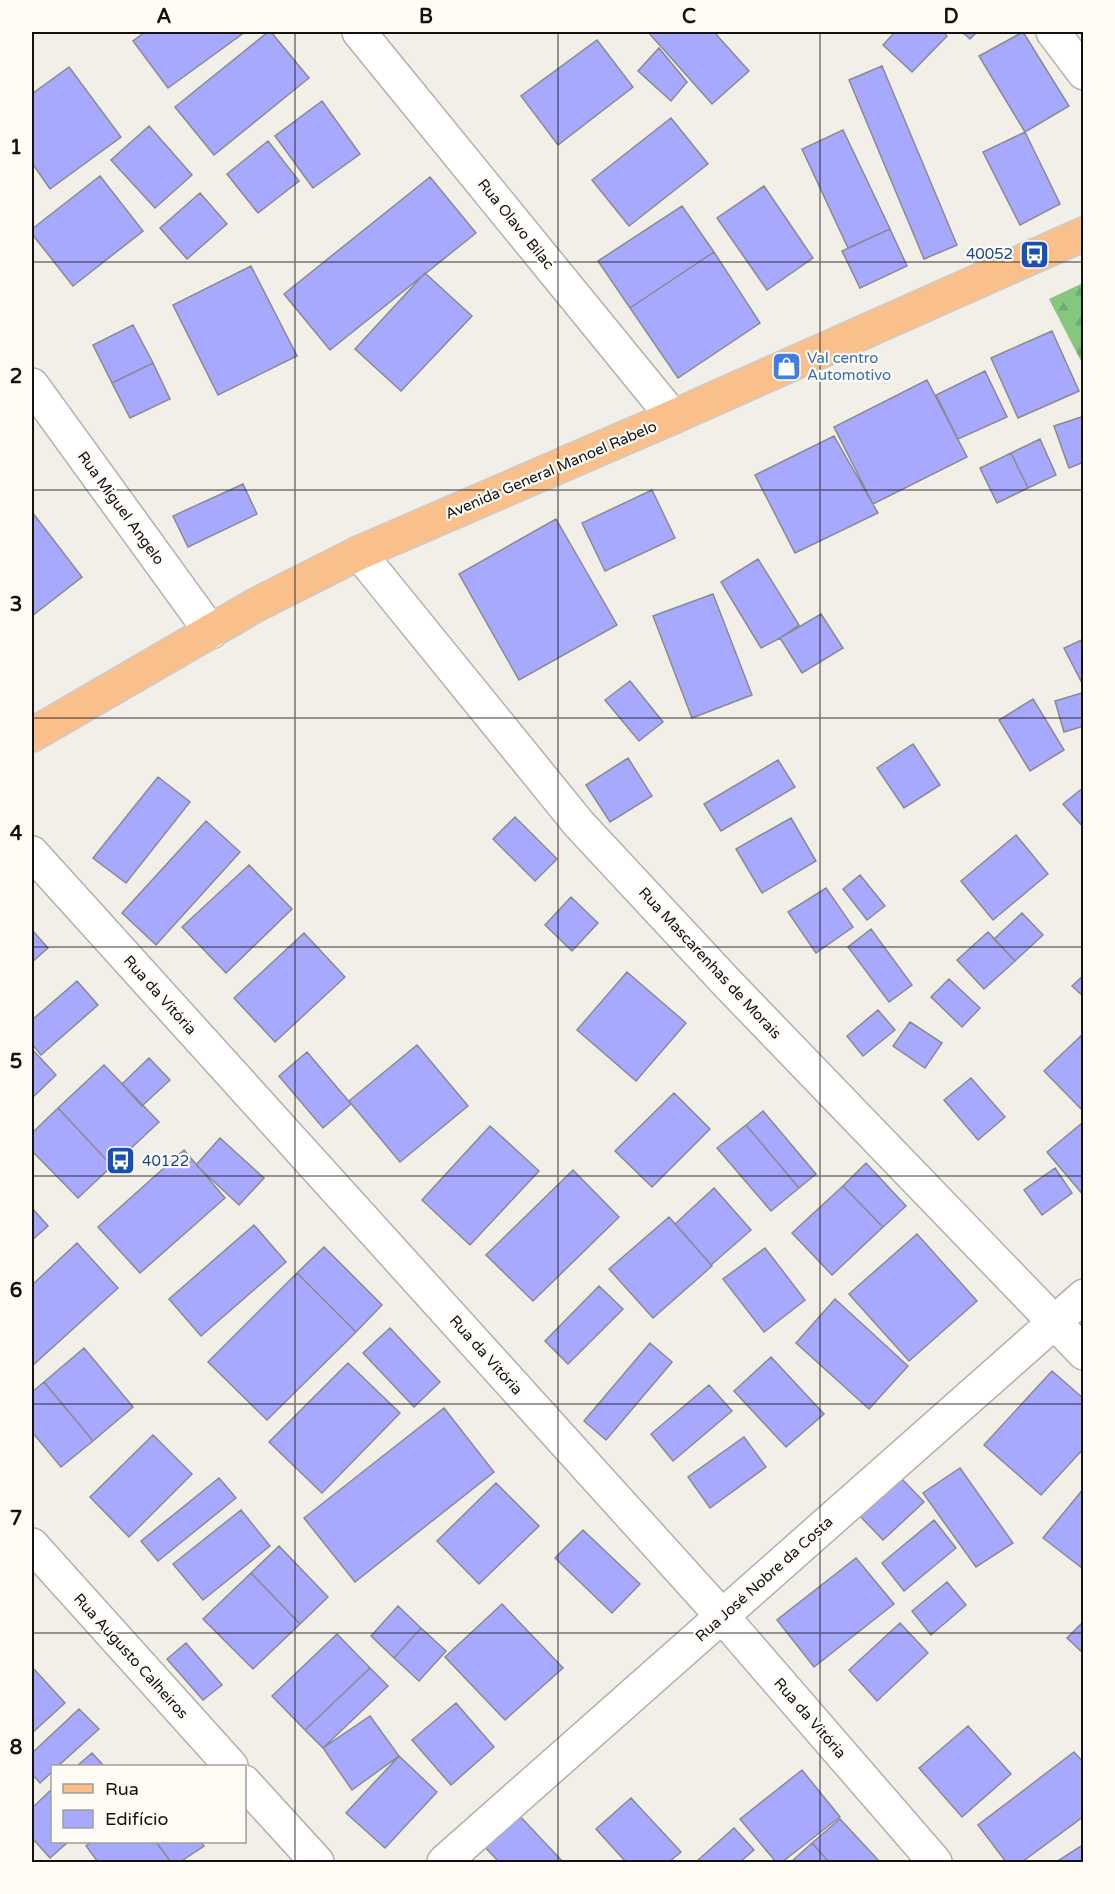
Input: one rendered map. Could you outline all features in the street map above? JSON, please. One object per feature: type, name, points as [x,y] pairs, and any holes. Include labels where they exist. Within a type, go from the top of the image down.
[{"type":"main road","name":"Avenida General Manoel Rabelo","points":[[32,735],[254,606],[359,553],[673,417],[1083,234]]},
{"type":"street","name":"Rua Olavo Bilac","points":[[359,32],[673,417]]},
{"type":"street","points":[[1053,32],[1083,73]]},
{"type":"street","name":"Rua Miguel Angelo","points":[[32,385],[211,632]]},
{"type":"street","name":"Rua Mascarenhas de Morais","points":[[359,553],[579,824],[737,993],[1083,1353]]},
{"type":"street","name":"Rua da Vitória","points":[[32,853],[722,1616],[935,1863]]},
{"type":"street","name":"Rua José Nobre da Costa","points":[[444,1863],[1083,1296]]},
{"type":"street","name":"Rua Augusto Calheiros","points":[[32,1545],[229,1765]]},
{"type":"street","points":[[246,1784],[317,1863]]},
{"type":"green space","points":[[1083,283],[1083,365],[1049,299]]},
{"type":"building","points":[[145,32],[245,32],[168,88],[133,41]]},
{"type":"building","points":[[268,32],[271,32],[309,78],[214,155],[175,107]]},
{"type":"building","points":[[648,32],[714,32],[749,71],[712,104]]},
{"type":"building","points":[[895,32],[942,32],[947,36],[912,72],[883,45]]},
{"type":"building","points":[[962,32],[977,32],[970,39]]},
{"type":"building","points":[[1023,32],[1069,106],[1025,132],[979,56]]},
{"type":"building","points":[[597,40],[633,87],[558,145],[521,96]]},
{"type":"building","points":[[659,48],[687,82],[671,101],[638,71]]},
{"type":"building","points":[[882,66],[957,245],[924,259],[849,80]]},
{"type":"building","points":[[69,67],[121,137],[50,189],[32,163],[32,94]]},
{"type":"building","points":[[322,101],[360,154],[313,188],[275,136]]},
{"type":"building","points":[[671,118],[708,164],[629,226],[592,180]]},
{"type":"building","points":[[149,126],[192,175],[155,208],[111,160]]},
{"type":"building","points":[[843,130],[890,229],[848,248],[802,149]]},
{"type":"building","points":[[1025,132],[1060,204],[1020,225],[983,152]]},
{"type":"building","points":[[268,141],[299,181],[258,213],[227,174]]},
{"type":"building","points":[[100,176],[143,231],[73,286],[32,234],[32,229]]},
{"type":"building","points":[[430,177],[476,233],[330,350],[284,294]]},
{"type":"building","points":[[764,186],[813,258],[767,290],[717,218]]},
{"type":"building","points":[[200,193],[227,224],[187,259],[160,228]]},
{"type":"building","points":[[682,206],[714,252],[630,308],[598,261]]},
{"type":"building","points":[[890,229],[907,266],[860,288],[842,251]]},
{"type":"building","points":[[714,252],[760,323],[678,378],[630,308]]},
{"type":"building","points":[[251,266],[297,356],[218,395],[173,305]]},
{"type":"building","points":[[425,273],[472,316],[401,391],[355,349]]},
{"type":"building","points":[[133,325],[153,363],[112,383],[93,345]]},
{"type":"building","points":[[1052,331],[1079,391],[1018,418],[991,358]]},
{"type":"building","points":[[153,363],[170,399],[130,418],[112,383]]},
{"type":"building","points":[[985,371],[1007,417],[958,439],[936,395]]},
{"type":"building","points":[[927,380],[967,457],[873,504],[834,427]]},
{"type":"building","points":[[1084,416],[1084,462],[1069,468],[1054,426]]},
{"type":"building","points":[[834,436],[878,513],[795,553],[755,475]]},
{"type":"building","points":[[1040,439],[1056,475],[1028,488],[1011,453]]},
{"type":"building","points":[[1011,453],[1028,488],[997,503],[980,468]]},
{"type":"building","points":[[243,484],[257,514],[188,547],[173,516]]},
{"type":"building","points":[[652,490],[675,538],[605,571],[582,523]]},
{"type":"building","points":[[32,512],[82,577],[32,616]]},
{"type":"building","points":[[556,519],[617,625],[519,680],[459,574]]},
{"type":"building","points":[[758,559],[799,625],[761,648],[721,582]]},
{"type":"building","points":[[713,594],[752,695],[692,718],[653,616]]},
{"type":"building","points":[[821,614],[843,648],[802,673],[780,638]]},
{"type":"building","points":[[1084,639],[1084,687],[1064,648]]},
{"type":"building","points":[[630,681],[663,722],[639,741],[605,700]]},
{"type":"building","points":[[1082,693],[1084,726],[1064,732],[1055,701]]},
{"type":"building","points":[[1033,699],[1064,750],[1030,771],[999,720]]},
{"type":"building","points":[[913,744],[940,785],[904,808],[877,768]]},
{"type":"building","points":[[628,758],[652,796],[610,822],[586,785]]},
{"type":"building","points":[[778,760],[795,787],[721,831],[704,804]]},
{"type":"building","points":[[158,777],[190,802],[126,883],[93,858]]},
{"type":"building","points":[[1084,787],[1084,828],[1063,804]]},
{"type":"building","points":[[515,817],[557,859],[535,881],[493,839]]},
{"type":"building","points":[[791,818],[816,861],[762,893],[736,849]]},
{"type":"building","points":[[206,821],[240,852],[156,945],[122,913]]},
{"type":"building","points":[[1016,835],[1048,874],[993,920],[961,881]]},
{"type":"building","points":[[249,865],[292,909],[226,973],[182,927]]},
{"type":"building","points":[[860,875],[885,906],[867,920],[843,889]]},
{"type":"building","points":[[826,888],[853,927],[816,953],[788,912]]},
{"type":"building","points":[[571,897],[598,923],[572,951],[545,925]]},
{"type":"building","points":[[1022,913],[1043,935],[1015,961],[994,939]]},
{"type":"building","points":[[871,929],[912,985],[889,1002],[848,947]]},
{"type":"building","points":[[32,930],[48,948],[32,962]]},
{"type":"building","points":[[988,932],[1015,961],[984,989],[957,960]]},
{"type":"building","points":[[304,933],[345,977],[275,1042],[234,998]]},
{"type":"building","points":[[627,972],[686,1023],[636,1081],[577,1030]]},
{"type":"building","points":[[1084,975],[1084,997],[1072,986]]},
{"type":"building","points":[[949,979],[980,1008],[962,1027],[931,997]]},
{"type":"building","points":[[77,981],[98,1005],[41,1055],[32,1044],[32,1020]]},
{"type":"building","points":[[878,1010],[895,1030],[863,1056],[847,1036]]},
{"type":"building","points":[[910,1022],[942,1043],[925,1068],[893,1046]]},
{"type":"building","points":[[1084,1033],[1084,1112],[1044,1071]]},
{"type":"building","points":[[417,1045],[468,1106],[400,1162],[349,1101]]},
{"type":"building","points":[[32,1049],[56,1075],[32,1098]]},
{"type":"building","points":[[307,1052],[351,1104],[323,1128],[279,1076]]},
{"type":"building","points":[[149,1058],[170,1080],[142,1106],[122,1084]]},
{"type":"building","points":[[104,1065],[159,1122],[112,1166],[58,1108]]},
{"type":"building","points":[[971,1078],[1005,1117],[978,1140],[944,1100]]},
{"type":"building","points":[[674,1093],[710,1129],[652,1187],[615,1151]]},
{"type":"building","points":[[58,1108],[112,1166],[78,1198],[32,1151],[32,1133]]},
{"type":"building","points":[[763,1111],[816,1174],[799,1188],[746,1125]]},
{"type":"building","points":[[1081,1124],[1084,1127],[1084,1196],[1047,1152]]},
{"type":"building","points":[[746,1125],[799,1188],[771,1211],[717,1148]]},
{"type":"building","points":[[490,1126],[539,1171],[470,1245],[422,1200]]},
{"type":"building","points":[[220,1138],[264,1178],[239,1205],[196,1165]]},
{"type":"building","points":[[184,1150],[225,1198],[140,1273],[98,1227]]},
{"type":"building","points":[[866,1163],[906,1206],[883,1227],[843,1186]]},
{"type":"building","points":[[1055,1168],[1072,1193],[1042,1215],[1024,1190]]},
{"type":"building","points":[[573,1170],[619,1217],[533,1301],[486,1255]]},
{"type":"building","points":[[843,1186],[883,1227],[832,1275],[792,1233]]},
{"type":"building","points":[[714,1188],[751,1230],[711,1265],[675,1224]]},
{"type":"building","points":[[32,1208],[48,1226],[32,1240]]},
{"type":"building","points":[[669,1217],[712,1266],[653,1318],[609,1269]]},
{"type":"building","points":[[254,1225],[286,1262],[201,1336],[169,1299]]},
{"type":"building","points":[[917,1234],[977,1301],[909,1361],[849,1294]]},
{"type":"building","points":[[77,1243],[118,1288],[32,1366],[32,1285]]},
{"type":"building","points":[[324,1247],[382,1305],[356,1332],[297,1273]]},
{"type":"building","points":[[765,1248],[805,1300],[764,1332],[723,1279]]},
{"type":"building","points":[[297,1273],[356,1332],[267,1420],[208,1362]]},
{"type":"building","points":[[599,1286],[623,1309],[568,1364],[545,1341]]},
{"type":"building","points":[[835,1299],[908,1366],[869,1409],[796,1343]]},
{"type":"building","points":[[390,1328],[440,1382],[414,1407],[363,1353]]},
{"type":"building","points":[[650,1343],[672,1362],[606,1440],[584,1421]]},
{"type":"building","points":[[84,1348],[133,1407],[93,1441],[44,1382]]},
{"type":"building","points":[[771,1357],[824,1414],[786,1447],[734,1391]]},
{"type":"building","points":[[348,1363],[400,1413],[322,1493],[269,1442]]},
{"type":"building","points":[[1052,1371],[1084,1399],[1084,1448],[1041,1495],[984,1445]]},
{"type":"building","points":[[44,1382],[93,1441],[61,1467],[32,1432],[32,1392]]},
{"type":"building","points":[[709,1385],[732,1411],[673,1461],[651,1434]]},
{"type":"building","points":[[444,1408],[494,1472],[355,1582],[304,1518]]},
{"type":"building","points":[[153,1435],[192,1474],[129,1537],[90,1497]]},
{"type":"building","points":[[744,1437],[766,1467],[710,1508],[688,1477]]},
{"type":"building","points":[[960,1468],[1013,1543],[976,1567],[923,1493]]},
{"type":"building","points":[[900,1477],[924,1502],[883,1540],[859,1515]]},
{"type":"building","points":[[219,1478],[236,1498],[158,1561],[141,1541]]},
{"type":"building","points":[[496,1483],[539,1526],[479,1584],[437,1541]]},
{"type":"building","points":[[1084,1488],[1084,1566],[1082,1568],[1043,1538]]},
{"type":"building","points":[[241,1510],[270,1546],[203,1600],[173,1564]]},
{"type":"building","points":[[934,1520],[956,1548],[904,1591],[882,1563]]},
{"type":"building","points":[[583,1530],[640,1584],[612,1613],[555,1558]]},
{"type":"building","points":[[279,1546],[328,1597],[300,1624],[251,1573]]},
{"type":"building","points":[[856,1558],[894,1604],[814,1667],[777,1620]]},
{"type":"building","points":[[251,1573],[300,1624],[253,1669],[203,1619]]},
{"type":"building","points":[[947,1582],[966,1605],[931,1635],[912,1611]]},
{"type":"building","points":[[502,1604],[563,1668],[505,1720],[445,1657]]},
{"type":"building","points":[[398,1606],[421,1628],[394,1658],[371,1636]]},
{"type":"building","points":[[1084,1621],[1084,1654],[1067,1638]]},
{"type":"building","points":[[900,1623],[928,1653],[877,1701],[849,1670]]},
{"type":"building","points":[[421,1628],[446,1651],[419,1681],[394,1658]]},
{"type":"building","points":[[337,1634],[370,1668],[305,1730],[272,1696]]},
{"type":"building","points":[[186,1643],[222,1685],[203,1700],[167,1659]]},
{"type":"building","points":[[32,1667],[65,1703],[32,1733]]},
{"type":"building","points":[[370,1668],[388,1686],[323,1748],[305,1730]]},
{"type":"building","points":[[456,1703],[494,1747],[451,1785],[412,1740]]},
{"type":"building","points":[[79,1709],[99,1729],[59,1765],[51,1765],[51,1773],[40,1783],[32,1774],[32,1753]]},
{"type":"building","points":[[370,1716],[399,1756],[352,1790],[323,1748]]},
{"type":"building","points":[[968,1726],[1011,1774],[962,1817],[919,1768]]},
{"type":"building","points":[[1074,1752],[1084,1763],[1084,1816],[1022,1862],[1006,1862],[978,1825]]},
{"type":"building","points":[[92,1753],[103,1765],[78,1765]]},
{"type":"building","points":[[399,1756],[437,1792],[385,1848],[346,1813]]},
{"type":"building","points":[[802,1770],[840,1817],[782,1862],[776,1862],[740,1819]]},
{"type":"building","points":[[51,1790],[51,1843],[67,1843],[50,1858],[32,1838],[32,1808]]},
{"type":"building","points":[[631,1798],[681,1852],[669,1862],[626,1862],[596,1829]]},
{"type":"building","points":[[516,1812],[563,1862],[499,1862],[481,1843]]},
{"type":"building","points":[[840,1819],[880,1862],[829,1862],[812,1843]]},
{"type":"building","points":[[734,1828],[754,1850],[740,1862],[696,1862]]},
{"type":"building","points":[[90,1843],[157,1843],[171,1862],[98,1862],[86,1846]]},
{"type":"building","points":[[157,1843],[202,1843],[204,1846],[180,1862],[171,1862]]},
{"type":"building","points":[[812,1843],[829,1862],[791,1862]]},
{"type":"building","points":[[1084,1844],[1084,1862],[1056,1862]]},
{"type":"place","name":"40052","points":[[1034,254]]},
{"type":"place","name":"Val centro Automotivo","points":[[786,367]]},
{"type":"place","name":"40122","points":[[121,1161]]}]
